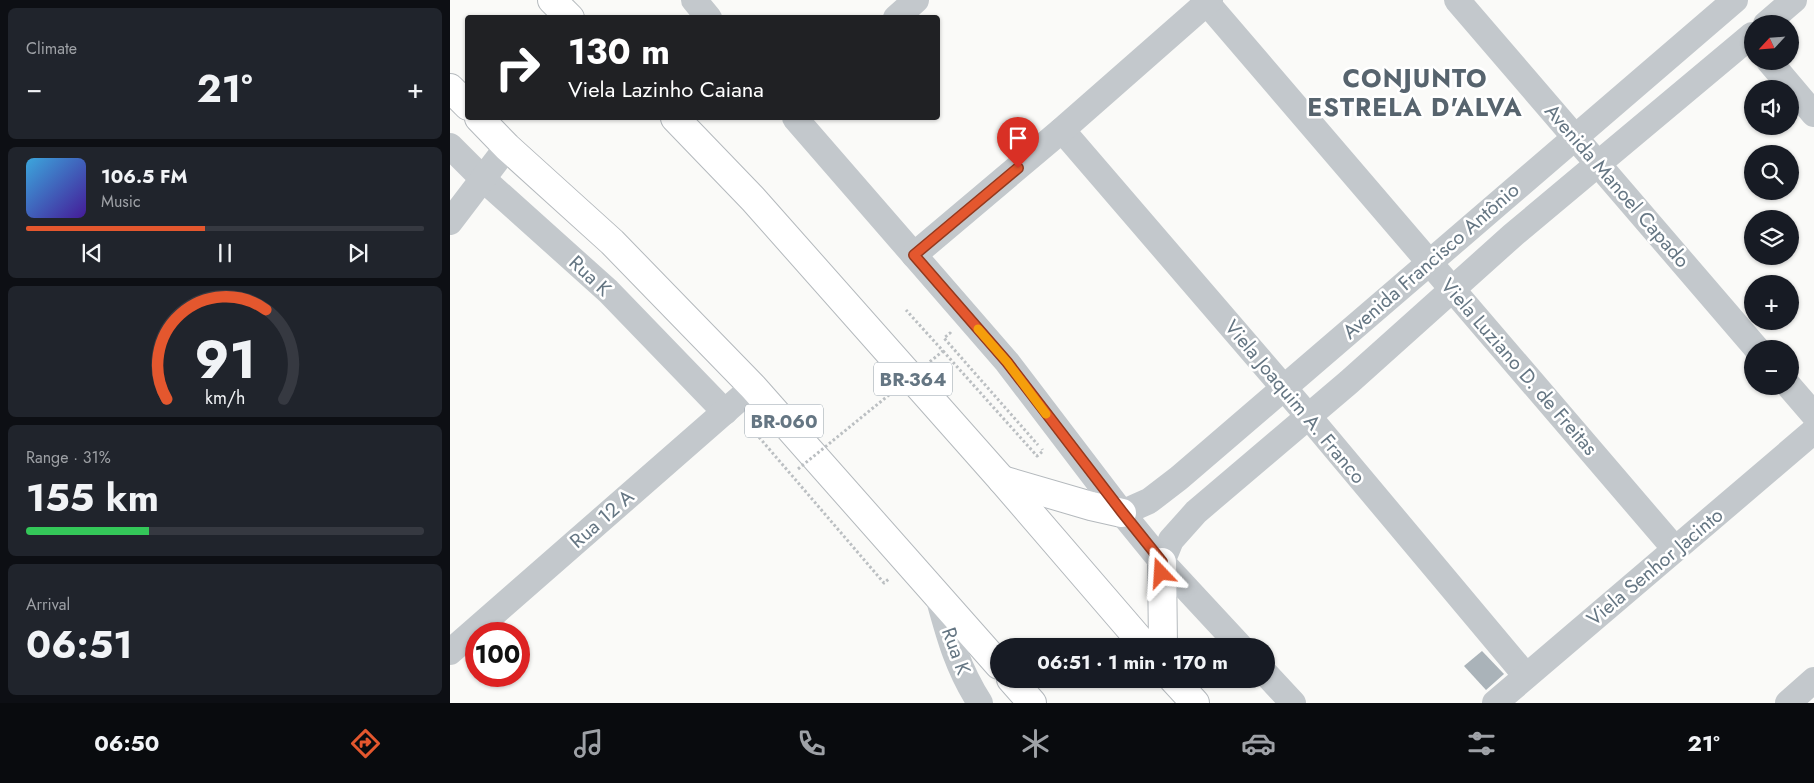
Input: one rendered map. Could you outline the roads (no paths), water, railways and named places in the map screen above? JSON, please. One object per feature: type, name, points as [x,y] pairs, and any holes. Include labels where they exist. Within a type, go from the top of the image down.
[{"type":"highway","points":[[552,0],[567,15]]},
{"type":"highway","points":[[450,88],[465,103]]},
{"type":"highway","name":"BR-060","points":[[480,120],[507,147],[612,242],[753,387],[990,655]]},
{"type":"highway","name":"BR-364","points":[[677,120],[754,199],[1002,480],[1138,638]]},
{"type":"highway","points":[[1002,480],[1091,506],[1122,512]]},
{"type":"highway","points":[[1162,562],[1163,638]]},
{"type":"highway","points":[[1019,688],[1032,703]]},
{"type":"highway","points":[[1182,688],[1195,703]]},
{"type":"street","points":[[694,0],[706,15]]},
{"type":"street","points":[[899,15],[916,0]]},
{"type":"street","name":"Avenida Manoel Capado","points":[[1457,0],[1749,340]]},
{"type":"street","name":"Avenida Francisco Antônio","points":[[1777,15],[1794,0]]},
{"type":"street","points":[[914,255],[1062,130],[1208,1]]},
{"type":"street","name":"Viela Luziano D. de Freitas","points":[[1208,1],[1675,550]]},
{"type":"street","points":[[1725,3],[1744,23]]},
{"type":"street","name":"Avenida Francisco Antônio","points":[[1122,512],[1149,501],[1284,388],[1575,137],[1725,3]]},
{"type":"street","name":"Avenida Francisco Antônio","points":[[1162,562],[1171,540],[1196,512],[1309,417],[1513,235],[1744,44]]},
{"type":"street","points":[[1777,70],[1814,114]]},
{"type":"street","points":[[797,120],[1007,362],[1162,562],[1233,638]]},
{"type":"street","name":"Viela Joaquim A. Franco","points":[[1062,130],[1309,417],[1526,676]]},
{"type":"street","name":"Rua K","points":[[450,146],[482,178],[608,291],[725,412]]},
{"type":"street","points":[[450,222],[507,147]]},
{"type":"street","name":"Rua 12 A","points":[[450,652],[753,387]]},
{"type":"street","points":[[1797,395],[1814,415]]},
{"type":"street","name":"Viela Senhor Jacinto","points":[[1495,703],[1814,431]]},
{"type":"street","name":"Rua K","points":[[938,596],[953,652],[980,703]]},
{"type":"street","points":[[1788,703],[1814,680]]},
{"type":"street","points":[[1275,684],[1293,703]]},
{"type":"district","name":"CONJUNTO ESTRELA D'ALVA","points":[[1415,92]]}]
